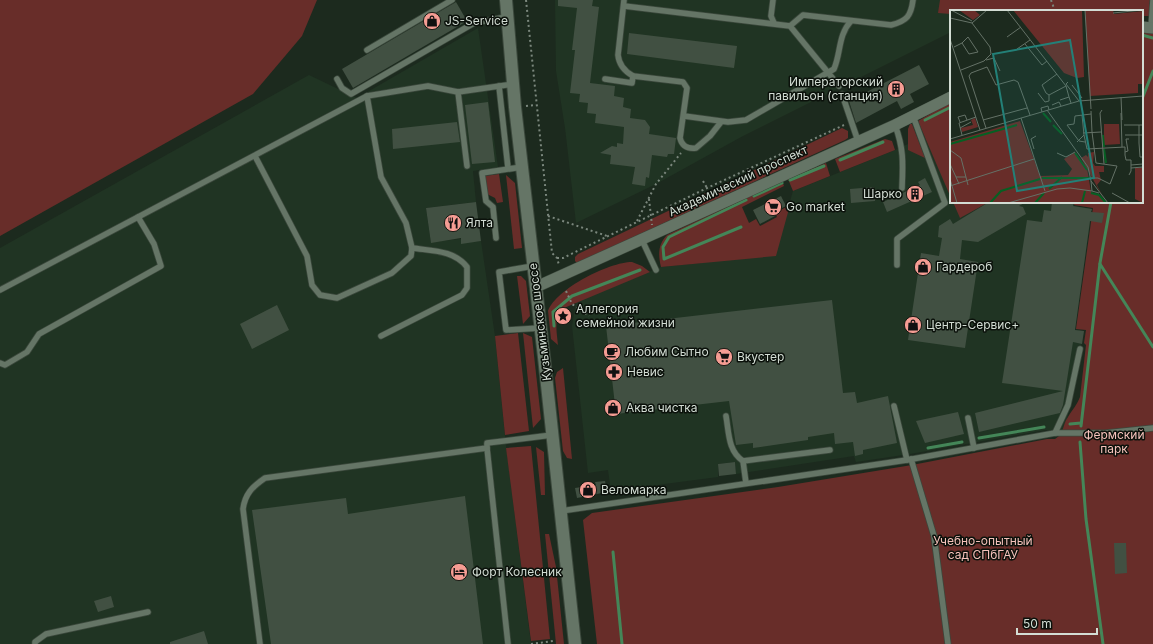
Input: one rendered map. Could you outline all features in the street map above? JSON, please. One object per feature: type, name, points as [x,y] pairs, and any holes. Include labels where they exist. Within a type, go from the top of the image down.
[{"type":"main road","name":"Кузьминское шоссе","points":[[506,0],[506,18],[513,84],[575,644]]},
{"type":"street","name":"Академический проспект","points":[[536,287],[895,125],[950,98]]},
{"type":"lane","points":[[366,50],[452,0]]},
{"type":"lane","points":[[773,0],[771,16],[774,23]]},
{"type":"lane","points":[[790,26],[803,15],[891,25],[909,17],[913,0]]},
{"type":"lane","points":[[1149,28],[1153,0]]},
{"type":"lane","points":[[721,122],[701,145],[696,148],[686,147],[682,143],[680,138],[688,88],[686,84],[683,82],[633,76],[626,72],[619,63],[618,55],[624,3],[790,26],[839,86]]},
{"type":"lane","points":[[337,79],[342,88],[351,94],[474,23],[506,18]]},
{"type":"lane","points":[[684,116],[721,122],[746,120],[834,69],[837,62],[842,35],[845,27],[851,21]]},
{"type":"lane","points":[[605,79],[632,83],[633,76]]},
{"type":"lane","points":[[0,290],[367,96],[428,86],[458,92],[513,84]]},
{"type":"lane","points":[[499,86],[508,168]]},
{"type":"lane","points":[[458,92],[467,166]]},
{"type":"lane","points":[[842,94],[858,141]]},
{"type":"lane","points":[[255,156],[307,256],[312,285],[320,295],[337,298],[392,273],[411,256],[412,248],[406,223],[381,177],[367,96]]},
{"type":"lane","points":[[897,265],[897,239],[945,203],[913,116]]},
{"type":"lane","points":[[895,125],[902,142],[902,188]]},
{"type":"lane","points":[[496,238],[493,207],[486,200],[482,173],[522,167]]},
{"type":"lane","points":[[0,363],[5,365],[27,352],[39,334],[161,266],[154,244],[138,217]]},
{"type":"lane","points":[[642,240],[656,270]]},
{"type":"lane","points":[[381,336],[462,295],[467,288],[467,267],[462,260],[452,254],[412,248]]},
{"type":"lane","points":[[533,266],[499,272],[506,330],[540,328]]},
{"type":"lane","points":[[1055,433],[1068,405],[1080,349]]},
{"type":"lane","points":[[894,406],[909,459],[934,536],[948,644]]},
{"type":"lane","points":[[726,416],[731,447],[734,454],[743,461],[746,483]]},
{"type":"lane","points":[[968,418],[974,448]]},
{"type":"lane","points":[[561,511],[909,459],[1055,433],[1105,433],[1153,428]]},
{"type":"lane","points":[[508,644],[487,444],[552,435]]},
{"type":"lane","points":[[260,644],[243,509],[244,498],[253,486],[265,478],[487,448]]},
{"type":"lane","points":[[743,461],[830,450]]},
{"type":"lane","points":[[35,644],[46,634],[148,612]]},
{"type":"path","points":[[526,0],[552,253],[557,258],[559,266]]},
{"type":"path","points":[[1051,0],[1055,10]]},
{"type":"path","points":[[557,258],[563,258],[707,188],[845,124]]},
{"type":"path","points":[[636,222],[656,184],[686,147]]},
{"type":"path","points":[[703,181],[707,188]]},
{"type":"path","points":[[548,216],[607,236]]},
{"type":"path","points":[[566,291],[572,304],[589,316]]},
{"type":"path","points":[[531,644],[553,641]]},
{"type":"shaded area","points":[[555,0],[1027,0],[950,10],[950,32],[743,136],[656,184],[576,223],[565,128],[556,71]]},
{"type":"shaded area","points":[[478,28],[498,167],[473,171],[476,202],[426,208],[431,242],[461,239],[461,243],[481,241],[495,336],[506,446],[531,644],[0,644],[0,248],[309,75],[357,98]]},
{"type":"shaded area","points":[[950,124],[950,203],[1074,203],[1074,206],[1092,209],[1075,330],[1084,331],[1065,430],[1045,430],[856,462],[854,456],[736,474],[735,462],[718,464],[718,477],[611,491],[608,470],[588,473],[572,326],[576,302],[661,267],[701,263],[785,219],[793,191],[895,150]]},
{"type":"green space","points":[[0,0],[317,0],[302,36],[253,94],[0,236]]},
{"type":"green space","points":[[940,0],[1150,0],[1149,16],[1143,16],[1143,10],[950,10],[950,14],[938,13]]},
{"type":"green space","name":"Учебно-опытный сад СПбГАУ","points":[[1143,32],[1153,33],[1153,644],[597,644],[583,520],[592,513],[778,487],[912,465],[1047,439],[1055,439],[1058,437],[1080,397],[1086,345],[1084,343],[1086,330],[1076,329],[1093,208],[1074,205],[1075,203],[1143,203]]},
{"type":"green space","points":[[950,103],[950,196],[918,121]]},
{"type":"green space","points":[[910,124],[912,124],[925,158],[908,150],[908,129]]},
{"type":"green space","points":[[842,128],[848,131],[848,138],[845,140],[577,263],[575,261],[575,257],[578,254]]},
{"type":"green space","points":[[885,139],[892,141],[895,150],[840,172],[835,159]]},
{"type":"green space","points":[[826,163],[830,176],[793,191],[788,179]]},
{"type":"green space","points":[[499,174],[503,202],[497,203],[495,198],[487,194],[485,176]]},
{"type":"green space","points":[[506,175],[515,183],[522,248],[514,249]]},
{"type":"green space","points":[[782,181],[784,186],[742,207],[749,223],[756,219],[760,226],[777,217],[775,213],[790,205],[776,256],[661,267],[659,258],[660,246],[667,235]]},
{"type":"green space","points":[[953,203],[987,203],[960,218]]},
{"type":"green space","points":[[632,262],[642,266],[650,272],[564,308],[557,320],[558,345],[551,339],[548,311],[561,294],[584,278],[597,272],[622,263]]},
{"type":"green space","points":[[517,276],[521,276],[526,281],[530,316],[523,324]]},
{"type":"green space","points":[[518,333],[529,431],[505,435],[495,336]]},
{"type":"green space","points":[[523,333],[532,337],[541,419],[533,428]]},
{"type":"green space","points":[[563,368],[572,459],[567,458],[563,451],[555,378],[557,372]]},
{"type":"green space","points":[[531,446],[550,639],[531,641],[506,448]]},
{"type":"green space","points":[[536,447],[544,452],[545,495],[541,495]]},
{"type":"green space","points":[[545,534],[549,534],[556,567],[564,644],[556,644]]},
{"type":"building","points":[[558,0],[593,0],[592,6],[599,7],[590,83],[615,86],[614,96],[624,98],[623,107],[631,109],[630,118],[645,120],[650,127],[649,134],[676,138],[674,154],[668,154],[667,157],[652,155],[649,178],[646,177],[645,186],[632,184],[635,167],[610,164],[611,155],[600,153],[612,146],[617,147],[617,143],[623,144],[624,127],[595,123],[596,114],[587,113],[588,103],[579,102],[580,94],[570,93],[575,50],[572,50],[577,8],[558,6]]},
{"type":"building","points":[[456,2],[467,21],[353,88],[342,69]]},
{"type":"building","points":[[629,33],[737,46],[734,68],[627,54]]},
{"type":"building","name":"Императорский павильон (станция)","points":[[919,65],[929,84],[910,94],[914,102],[901,109],[897,101],[856,123],[849,101]]},
{"type":"building","points":[[488,102],[495,162],[472,164],[465,105]]},
{"type":"building","points":[[457,122],[460,142],[393,149],[392,129]]},
{"type":"building","name":"Шарко","points":[[925,178],[932,192],[887,212],[883,202],[920,185],[918,182]]},
{"type":"building","points":[[874,187],[875,201],[851,203],[850,189]]},
{"type":"building","points":[[781,196],[786,206],[774,212],[775,216],[760,224],[753,210]]},
{"type":"building","name":"Ялта","points":[[476,202],[481,241],[461,244],[461,238],[431,243],[426,208]]},
{"type":"building","points":[[987,203],[1024,203],[1019,206],[1023,207],[1026,214],[978,242],[962,240],[960,259],[978,262],[965,348],[908,340],[921,253],[939,256],[942,238],[938,237],[939,226],[950,219],[953,224]]},
{"type":"building","points":[[1052,203],[1074,203],[1073,206],[1092,209],[1091,212],[1104,213],[1102,223],[1090,221],[1075,330],[1084,331],[1082,344],[1073,342],[1063,405],[1060,413],[979,432],[975,413],[1063,391],[1002,383],[1027,220],[1042,222],[1044,210],[1051,211]]},
{"type":"building","name":"Вкустер","points":[[832,300],[843,393],[855,392],[857,403],[888,396],[897,443],[863,450],[863,454],[855,456],[853,442],[835,444],[834,433],[808,437],[808,440],[753,448],[753,443],[736,445],[729,401],[616,414],[606,326]]},
{"type":"building","points":[[277,305],[289,330],[252,349],[240,324]]},
{"type":"building","points":[[958,412],[964,434],[925,443],[916,421]]},
{"type":"building","points":[[735,462],[736,474],[719,476],[718,464]]},
{"type":"building","points":[[605,481],[607,492],[577,498],[575,488],[596,485],[595,482]]},
{"type":"building","points":[[465,496],[483,644],[271,644],[252,510],[346,498],[348,514]]},
{"type":"building","points":[[1114,543],[1126,543],[1127,573],[1115,574]]},
{"type":"building","points":[[111,596],[114,607],[98,612],[94,601]]},
{"type":"building","points":[[204,631],[208,644],[170,644],[170,642]]},
{"type":"waterway","points":[[1143,35],[1153,38]]},
{"type":"waterway","points":[[1143,96],[1153,71]]},
{"type":"waterway","points":[[925,120],[950,108]]},
{"type":"waterway","points":[[840,160],[883,142]]},
{"type":"waterway","points":[[790,180],[824,166]]},
{"type":"waterway","points":[[754,196],[782,183]]},
{"type":"waterway","points":[[741,227],[664,259],[663,247],[669,237],[746,200]]},
{"type":"waterway","points":[[1081,426],[1100,263],[1111,203]]},
{"type":"waterway","points":[[1100,264],[1153,347]]},
{"type":"waterway","points":[[554,326],[553,312],[572,296],[640,270]]},
{"type":"waterway","points":[[1070,424],[1081,423]]},
{"type":"waterway","points":[[979,438],[1044,427]]},
{"type":"waterway","points":[[928,448],[962,442]]},
{"type":"waterway","points":[[1080,442],[1086,519],[1103,644]]},
{"type":"waterway","points":[[613,552],[622,644]]},
{"type":"place","name":"JS-Service","points":[[432,21]]},
{"type":"place","name":"Императорский павильон (станция)","points":[[896,89]]},
{"type":"place","name":"Шарко","points":[[915,194]]},
{"type":"place","name":"Go market","points":[[773,207]]},
{"type":"place","name":"Ялта","points":[[453,223]]},
{"type":"place","name":"Гардероб","points":[[923,267]]},
{"type":"place","name":"Аллегория семейной жизни","points":[[563,316]]},
{"type":"place","name":"Центр-Сервис+","points":[[913,325]]},
{"type":"place","name":"Любим Сытно","points":[[612,352]]},
{"type":"place","name":"Вкустер","points":[[724,357]]},
{"type":"place","name":"Невис","points":[[614,372]]},
{"type":"place","name":"Аква чистка","points":[[613,408]]},
{"type":"place","name":"Веломарка","points":[[588,490]]},
{"type":"place","name":"Форт Колесник","points":[[459,572]]},
{"type":"park label","name":"Фермский парк","points":[[1114,442]]}]
